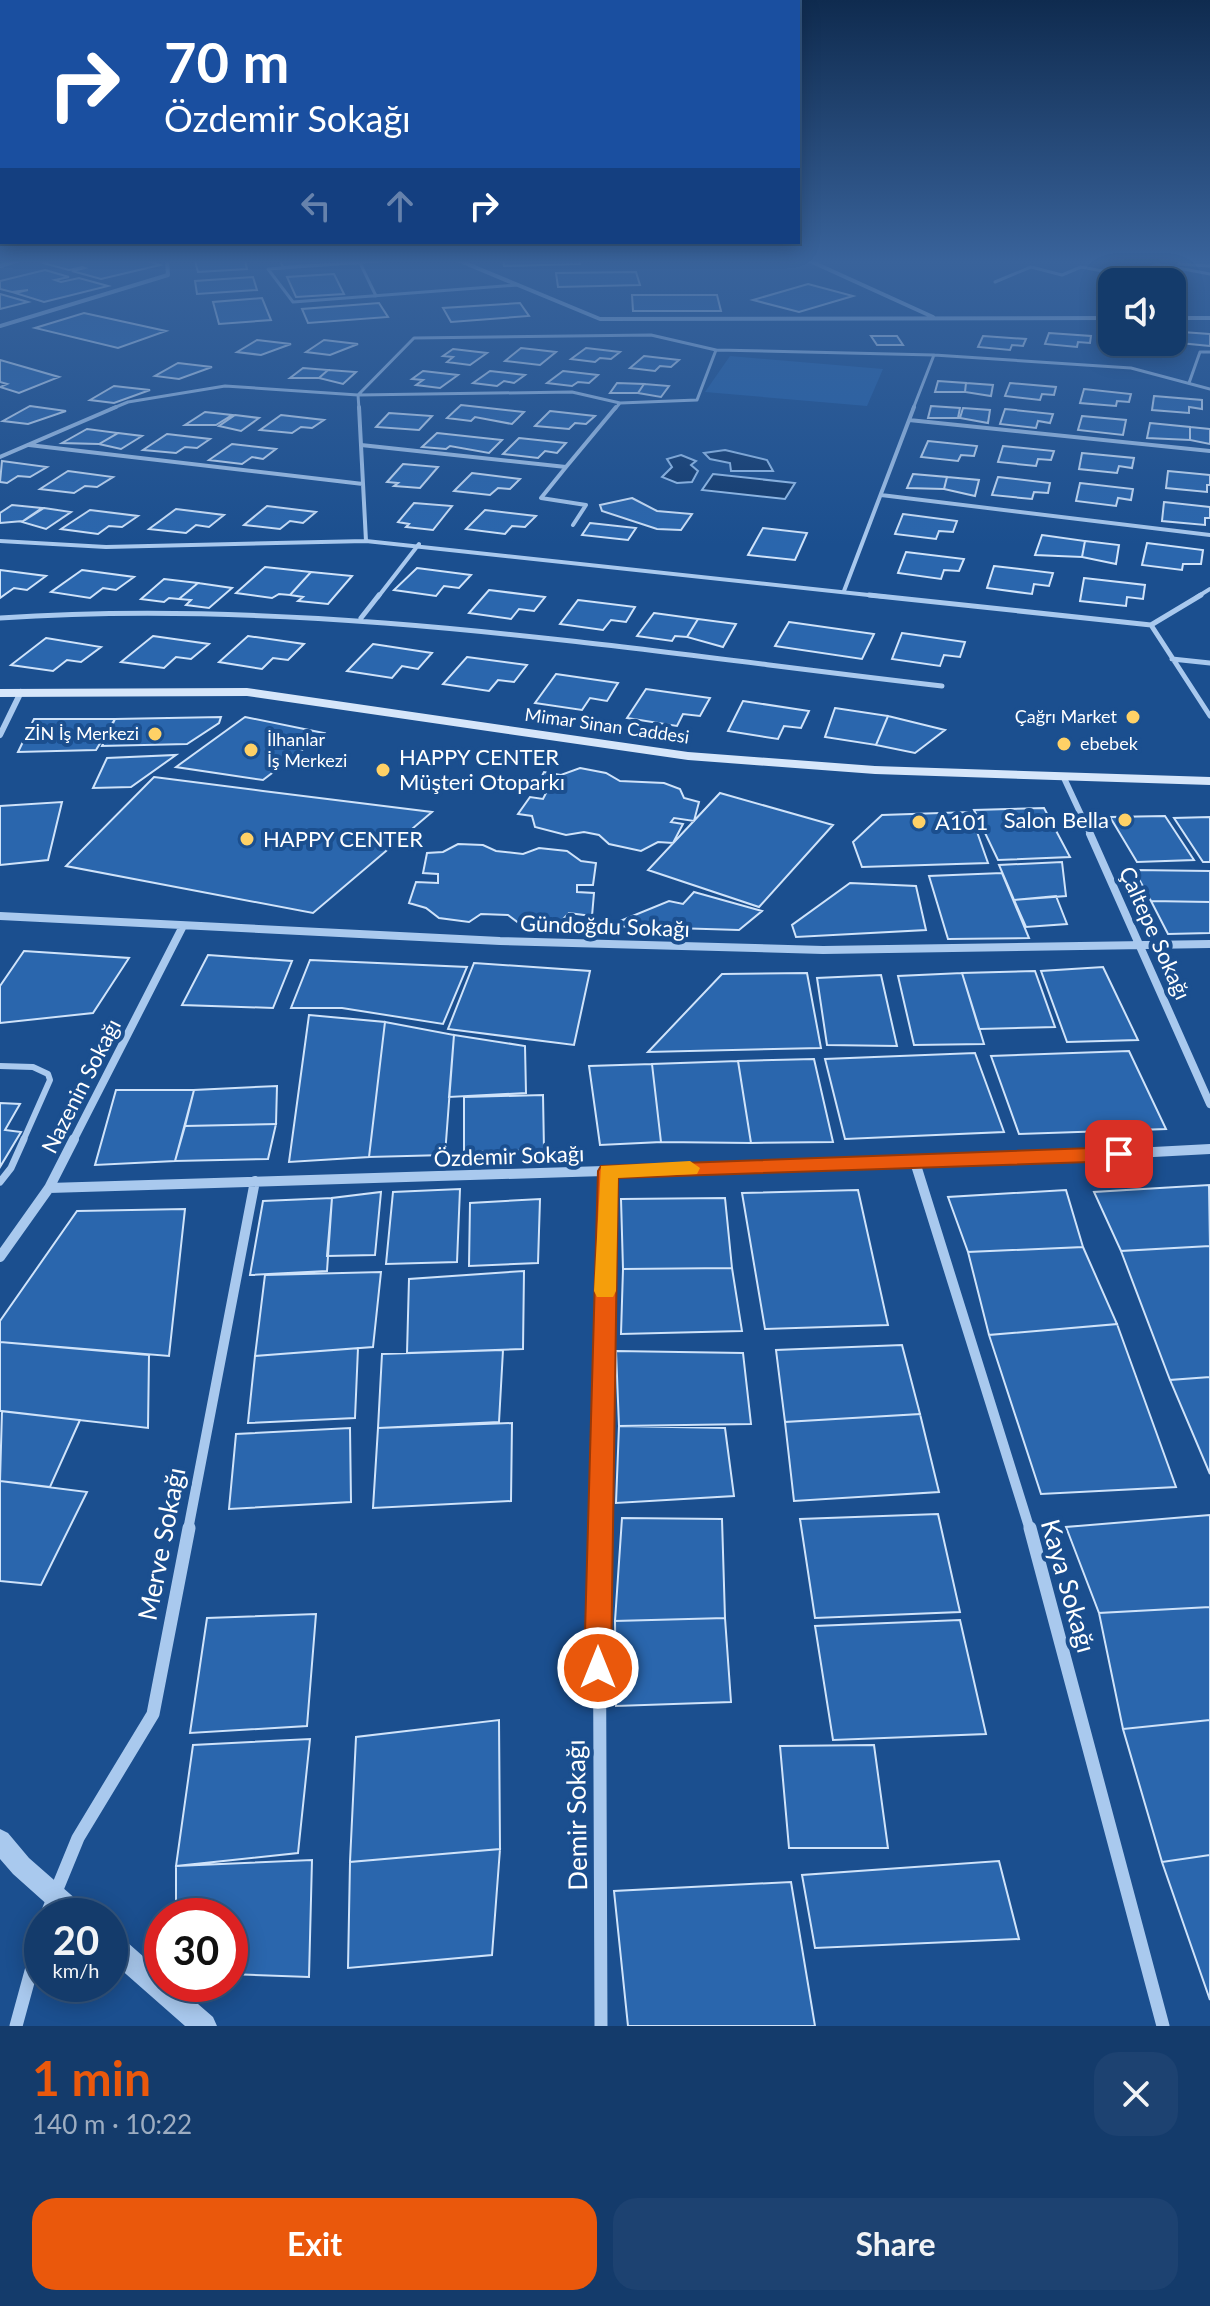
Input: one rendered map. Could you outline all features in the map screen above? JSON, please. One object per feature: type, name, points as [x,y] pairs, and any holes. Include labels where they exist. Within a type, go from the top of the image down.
[{"type":"main road","name":"Mimar Sinan Caddesi","points":[[0,693],[247,692],[688,756],[875,770],[1210,781]]},
{"type":"street","points":[[0,735],[21,692]]},
{"type":"street","name":"Çaltepe Sokağı","points":[[1064,778],[1142,945],[1210,1104]]},
{"type":"street","name":"Gündoğdu Sokağı","points":[[0,916],[500,941],[823,950],[1210,944]]},
{"type":"street","name":"Nazenin Sokağı","points":[[0,1257],[49,1188],[183,926]]},
{"type":"street","name":"Özdemir Sokağı","points":[[49,1188],[915,1162],[1210,1149]]},
{"type":"street","name":"Kaya Sokağı","points":[[915,1162],[1041,1564],[1163,2026]]},
{"type":"street","name":"Demir Sokağı","points":[[601,2026],[597,1608],[608,1171]]},
{"type":"street","name":"Merve Sokağı","points":[[52,1898],[108,1787],[153,1714],[255,1181]]},
{"type":"street","points":[[0,1841],[45,1898]]},
{"type":"street","points":[[128,1960],[204,2026]]},
{"type":"street","points":[[16,2026],[24,1997]]},
{"type":"lane","points":[[366,541],[358,395],[397,356]]},
{"type":"lane","points":[[0,457],[128,402],[225,386],[358,395],[572,392],[620,403],[697,400],[714,356]]},
{"type":"lane","points":[[844,591],[934,356]]},
{"type":"lane","points":[[942,356],[1131,368],[1210,389]]},
{"type":"lane","points":[[1189,383],[1199,356]]},
{"type":"lane","points":[[573,525],[586,505],[541,498],[620,403]]},
{"type":"lane","points":[[909,420],[1210,451]]},
{"type":"lane","points":[[26,445],[363,484]]},
{"type":"lane","points":[[361,445],[566,467]]},
{"type":"lane","points":[[881,495],[1210,535]]},
{"type":"lane","points":[[0,541],[106,547],[366,541],[419,544],[1151,625],[1210,589]]},
{"type":"lane","points":[[361,618],[419,544]]},
{"type":"lane","points":[[0,618],[58,613],[246,611],[361,618],[942,686]]},
{"type":"lane","points":[[1151,625],[1210,716]]},
{"type":"lane","points":[[1172,659],[1210,663]]},
{"type":"lane","points":[[0,1066],[33,1067],[48,1074],[50,1080],[11,1168],[0,1182]]},
{"type":"shaded area","points":[[730,356],[883,369],[867,406],[705,392]]},
{"type":"shaded area","points":[[725,450],[767,460],[773,471],[731,471],[730,463],[710,459],[704,453]]},
{"type":"shaded area","points":[[681,455],[696,461],[691,465],[698,471],[692,482],[677,483],[662,477],[672,467],[667,459]]},
{"type":"shaded area","points":[[713,474],[795,483],[785,499],[702,490]]},
{"type":"building","points":[[443,356],[483,356],[470,365],[447,362],[453,357]]},
{"type":"building","points":[[512,356],[552,356],[540,365],[505,361]]},
{"type":"building","points":[[576,356],[615,356],[595,362],[571,359]]},
{"type":"building","points":[[644,356],[679,360],[671,367],[660,366],[655,371],[630,368]]},
{"type":"building","points":[[0,360],[59,377],[19,393],[0,387],[7,384],[0,382]]},
{"type":"building","points":[[178,363],[212,367],[179,379],[155,376]]},
{"type":"building","points":[[303,368],[328,370],[319,378],[290,378]]},
{"type":"building","points":[[328,370],[356,372],[343,384],[319,378]]},
{"type":"building","points":[[423,371],[458,375],[440,388],[416,385],[423,380],[412,379]]},
{"type":"building","points":[[490,371],[525,375],[514,383],[504,381],[497,386],[473,383]]},
{"type":"building","points":[[563,371],[598,375],[589,383],[578,382],[572,386],[547,383]]},
{"type":"building","points":[[938,381],[966,383],[965,392],[935,392]]},
{"type":"building","points":[[617,383],[644,384],[638,393],[610,393]]},
{"type":"building","points":[[966,383],[993,385],[991,396],[965,392]]},
{"type":"building","points":[[1010,383],[1056,387],[1054,395],[1042,394],[1040,400],[1005,396]]},
{"type":"building","points":[[644,384],[669,386],[661,397],[638,393]]},
{"type":"building","points":[[114,386],[150,390],[114,403],[90,400]]},
{"type":"building","points":[[1084,389],[1131,394],[1129,402],[1117,401],[1116,406],[1080,403]]},
{"type":"building","points":[[1154,396],[1202,400],[1202,409],[1189,407],[1189,413],[1152,410]]},
{"type":"building","points":[[461,405],[524,412],[512,424],[475,417],[471,421],[447,418]]},
{"type":"building","points":[[30,406],[66,411],[28,424],[3,421]]},
{"type":"building","points":[[931,406],[960,408],[958,418],[928,418]]},
{"type":"building","points":[[963,408],[990,410],[988,423],[960,418]]},
{"type":"building","points":[[1005,409],[1053,414],[1050,423],[1038,421],[1036,428],[1000,424]]},
{"type":"building","points":[[550,411],[595,416],[586,424],[575,423],[569,429],[535,426]]},
{"type":"building","points":[[205,412],[232,415],[216,425],[185,425]]},
{"type":"building","points":[[389,413],[432,416],[419,430],[376,427]]},
{"type":"building","points":[[235,415],[259,418],[241,431],[219,426]]},
{"type":"building","points":[[281,415],[324,420],[312,428],[301,427],[292,433],[260,430]]},
{"type":"building","points":[[1082,416],[1126,420],[1123,435],[1078,430]]},
{"type":"building","points":[[1150,423],[1190,427],[1190,440],[1147,438]]},
{"type":"building","points":[[1190,427],[1210,429],[1210,444],[1190,440]]},
{"type":"building","points":[[87,429],[118,433],[99,444],[62,443]]},
{"type":"building","points":[[118,433],[142,436],[121,449],[99,444]]},
{"type":"building","points":[[437,433],[502,440],[489,453],[450,446],[446,449],[422,447]]},
{"type":"building","points":[[167,434],[210,439],[197,448],[185,447],[176,453],[143,450]]},
{"type":"building","points":[[519,438],[566,443],[557,453],[545,451],[538,458],[503,454]]},
{"type":"building","points":[[928,441],[977,446],[974,456],[961,455],[958,461],[921,457]]},
{"type":"building","points":[[232,444],[276,449],[263,459],[252,457],[242,464],[209,460]]},
{"type":"building","points":[[1003,446],[1054,451],[1051,460],[1038,459],[1036,466],[998,462]]},
{"type":"building","points":[[1082,453],[1134,458],[1132,468],[1119,466],[1117,473],[1079,469]]},
{"type":"building","points":[[2,461],[47,467],[30,477],[18,476],[7,483],[0,482]]},
{"type":"building","points":[[403,464],[438,467],[420,488],[394,486],[398,483],[387,482]]},
{"type":"building","points":[[68,471],[113,477],[97,487],[85,486],[74,493],[40,489]]},
{"type":"building","points":[[1168,471],[1210,475],[1207,492],[1166,488]]},
{"type":"building","points":[[472,473],[520,479],[510,489],[498,488],[490,495],[454,491]]},
{"type":"building","points":[[913,474],[947,477],[944,489],[907,488]]},
{"type":"building","points":[[947,477],[979,480],[975,496],[944,489]]},
{"type":"building","points":[[998,477],[1050,483],[1048,493],[1034,492],[1032,499],[992,495]]},
{"type":"building","points":[[1080,483],[1133,489],[1131,500],[1118,498],[1116,506],[1076,501]]},
{"type":"building","points":[[632,498],[657,511],[692,514],[681,530],[657,529],[602,511],[600,505]]},
{"type":"building","points":[[1164,502],[1210,507],[1210,518],[1205,518],[1205,525],[1162,521]]},
{"type":"building","points":[[414,503],[452,506],[433,530],[406,527],[409,524],[398,522]]},
{"type":"building","points":[[12,505],[42,508],[23,521],[0,523],[0,513]]},
{"type":"building","points":[[267,506],[316,512],[303,523],[290,521],[280,529],[244,525]]},
{"type":"building","points":[[44,508],[71,512],[46,529],[22,522]]},
{"type":"building","points":[[176,509],[224,515],[209,527],[196,525],[186,533],[149,529]]},
{"type":"building","points":[[90,510],[138,516],[122,527],[109,526],[98,534],[61,529]]},
{"type":"building","points":[[485,510],[536,516],[525,527],[512,526],[505,534],[466,529]]},
{"type":"building","points":[[903,514],[957,521],[953,532],[939,531],[936,539],[895,534]]},
{"type":"building","points":[[590,523],[636,528],[628,540],[582,535]]},
{"type":"building","points":[[763,528],[807,533],[795,560],[748,555]]},
{"type":"building","points":[[1042,535],[1085,541],[1082,557],[1035,555]]},
{"type":"building","points":[[1085,541],[1119,545],[1116,564],[1082,557]]},
{"type":"building","points":[[1147,543],[1203,550],[1201,564],[1183,564],[1182,570],[1142,565]]},
{"type":"building","points":[[906,552],[964,559],[959,571],[944,570],[941,579],[898,573]]},
{"type":"building","points":[[994,566],[1053,573],[1049,586],[1034,584],[1032,594],[987,588]]},
{"type":"building","points":[[265,567],[311,572],[290,595],[279,594],[272,598],[236,593]]},
{"type":"building","points":[[417,568],[471,575],[459,588],[444,586],[436,596],[394,590]]},
{"type":"building","points":[[0,570],[46,576],[27,590],[14,588],[0,598]]},
{"type":"building","points":[[82,570],[134,577],[116,590],[103,588],[90,598],[51,592]]},
{"type":"building","points":[[311,572],[352,576],[328,604],[298,601],[303,597],[290,595]]},
{"type":"building","points":[[1084,578],[1145,585],[1143,599],[1127,597],[1126,606],[1080,601]]},
{"type":"building","points":[[164,579],[198,583],[179,599],[169,598],[164,602],[141,599]]},
{"type":"building","points":[[198,583],[232,588],[209,608],[186,605],[191,600],[179,599]]},
{"type":"building","points":[[489,590],[545,597],[534,611],[519,609],[511,619],[469,613]]},
{"type":"building","points":[[578,600],[635,607],[626,622],[611,620],[603,630],[560,624]]},
{"type":"building","points":[[654,613],[698,619],[687,637],[675,636],[672,641],[637,636]]},
{"type":"building","points":[[698,619],[736,624],[723,647],[687,637]]},
{"type":"building","points":[[789,622],[874,634],[862,659],[775,646]]},
{"type":"building","points":[[902,633],[965,642],[960,657],[944,655],[940,666],[892,659]]},
{"type":"building","points":[[153,636],[209,644],[191,659],[176,657],[164,668],[121,662]]},
{"type":"building","points":[[248,636],[304,644],[288,660],[273,658],[262,669],[219,662]]},
{"type":"building","points":[[46,638],[101,647],[81,662],[67,660],[53,671],[11,665]]},
{"type":"building","points":[[373,644],[432,653],[418,669],[402,666],[392,678],[347,671]]},
{"type":"building","points":[[467,657],[527,665],[514,682],[498,680],[489,691],[443,684]]},
{"type":"building","points":[[556,674],[618,683],[607,701],[590,698],[582,710],[535,703]]},
{"type":"building","points":[[646,689],[710,698],[700,716],[683,714],[677,726],[627,718]]},
{"type":"building","points":[[743,701],[809,711],[801,728],[784,726],[778,739],[728,731]]},
{"type":"building","points":[[835,708],[888,716],[876,745],[825,737]]},
{"type":"building","points":[[888,716],[945,730],[915,753],[876,745]]},
{"type":"building","name":"ZİN İş Merkezi","points":[[221,717],[219,723],[187,744],[102,746],[115,719]]},
{"type":"building","name":"İlhanlar İş Merkezi","points":[[245,717],[324,733],[263,780],[176,767]]},
{"type":"building","points":[[34,719],[115,719],[96,750],[18,752]]},
{"type":"building","points":[[176,755],[131,787],[93,788],[107,758]]},
{"type":"building","points":[[580,768],[606,773],[620,781],[664,783],[680,789],[684,798],[699,802],[694,821],[674,818],[671,822],[683,824],[673,843],[658,842],[641,851],[609,844],[599,835],[584,832],[566,835],[535,827],[532,816],[518,814],[530,797],[543,799],[547,791],[535,790],[544,772],[561,775]]},
{"type":"building","name":"HAPPY CENTER","points":[[154,777],[432,812],[313,913],[66,866]]},
{"type":"building","points":[[720,793],[833,825],[759,907],[648,870]]},
{"type":"building","points":[[62,802],[48,860],[0,865],[0,806]]},
{"type":"building","points":[[1044,808],[1070,857],[998,860],[974,810]]},
{"type":"building","points":[[970,812],[988,863],[862,867],[853,842],[882,815]]},
{"type":"building","points":[[1165,816],[1194,860],[1137,862],[1110,817]]},
{"type":"building","points":[[1210,817],[1210,862],[1203,862],[1174,818]]},
{"type":"building","points":[[458,844],[483,845],[496,851],[523,854],[539,848],[567,851],[581,861],[596,863],[593,885],[577,885],[577,892],[594,893],[592,916],[569,913],[555,927],[520,924],[508,915],[481,914],[469,922],[439,918],[426,908],[409,903],[416,882],[438,883],[438,874],[423,873],[427,853],[443,852]]},
{"type":"building","points":[[1062,862],[1066,896],[1014,900],[999,865]]},
{"type":"building","points":[[1134,870],[1210,871],[1210,902],[1151,901]]},
{"type":"building","points":[[1002,873],[1029,938],[948,939],[929,876]]},
{"type":"building","points":[[850,883],[916,886],[926,930],[796,937],[792,925]]},
{"type":"building","points":[[694,892],[762,911],[739,930],[608,926],[669,901],[683,904]]},
{"type":"building","points":[[1056,896],[1067,924],[1026,927],[1014,900]]},
{"type":"building","points":[[1151,901],[1210,902],[1210,933],[1168,934]]},
{"type":"building","points":[[24,951],[129,958],[93,1013],[0,1023],[0,986]]},
{"type":"building","points":[[208,955],[292,961],[273,1008],[182,1005]]},
{"type":"building","points":[[310,960],[467,967],[443,1024],[342,1008],[291,1008]]},
{"type":"building","points":[[474,963],[590,971],[574,1045],[448,1029]]},
{"type":"building","points":[[1103,967],[1138,1040],[1067,1042],[1041,971]]},
{"type":"building","points":[[1035,971],[1055,1027],[979,1029],[962,973]]},
{"type":"building","points":[[807,973],[821,1048],[648,1052],[722,974]]},
{"type":"building","points":[[962,973],[984,1044],[914,1045],[898,976]]},
{"type":"building","points":[[881,975],[897,1046],[827,1045],[817,978]]},
{"type":"building","points":[[309,1015],[385,1022],[369,1157],[289,1162]]},
{"type":"building","points":[[385,1022],[454,1035],[445,1155],[369,1157]]},
{"type":"building","points":[[454,1035],[525,1046],[526,1093],[449,1097]]},
{"type":"building","points":[[1129,1051],[1166,1129],[1019,1134],[991,1056]]},
{"type":"building","points":[[975,1053],[1004,1132],[845,1139],[825,1059]]},
{"type":"building","points":[[814,1059],[833,1142],[751,1143],[738,1061]]},
{"type":"building","points":[[738,1061],[751,1143],[661,1142],[652,1064]]},
{"type":"building","points":[[652,1064],[661,1142],[600,1145],[589,1066]]},
{"type":"building","points":[[277,1086],[276,1124],[185,1126],[194,1090]]},
{"type":"building","points":[[116,1090],[194,1090],[175,1161],[95,1165]]},
{"type":"building","points":[[543,1095],[544,1150],[464,1152],[464,1097]]},
{"type":"building","points":[[0,1103],[20,1104],[5,1130],[21,1132],[0,1167]]},
{"type":"building","points":[[276,1124],[268,1159],[175,1161],[185,1126]]},
{"type":"building","points":[[1209,1185],[1210,1246],[1121,1251],[1094,1192]]},
{"type":"building","points":[[460,1189],[457,1262],[386,1264],[393,1192]]},
{"type":"building","points":[[858,1190],[888,1325],[765,1329],[742,1193]]},
{"type":"building","points":[[1066,1190],[1083,1247],[968,1252],[948,1197]]},
{"type":"building","points":[[381,1192],[375,1255],[327,1256],[332,1198]]},
{"type":"building","points":[[332,1198],[327,1271],[250,1275],[263,1201]]},
{"type":"building","points":[[725,1198],[732,1268],[623,1269],[621,1199]]},
{"type":"building","points":[[540,1199],[538,1263],[469,1266],[470,1203]]},
{"type":"building","points":[[185,1209],[169,1356],[0,1342],[0,1321],[77,1211]]},
{"type":"building","points":[[1210,1246],[1210,1377],[1170,1380],[1121,1251]]},
{"type":"building","points":[[1083,1247],[1117,1324],[989,1335],[968,1252]]},
{"type":"building","points":[[732,1268],[742,1331],[621,1334],[623,1269]]},
{"type":"building","points":[[524,1271],[523,1349],[407,1353],[409,1279]]},
{"type":"building","points":[[381,1272],[373,1347],[255,1356],[265,1275]]},
{"type":"building","points":[[1117,1324],[1176,1487],[1041,1494],[989,1335]]},
{"type":"building","points":[[0,1342],[149,1355],[148,1428],[0,1411]]},
{"type":"building","points":[[902,1345],[920,1414],[785,1422],[776,1350]]},
{"type":"building","points":[[358,1348],[355,1418],[248,1423],[255,1356]]},
{"type":"building","points":[[503,1350],[499,1422],[378,1428],[382,1354]]},
{"type":"building","points":[[616,1351],[743,1353],[751,1424],[619,1426]]},
{"type":"building","points":[[1210,1377],[1210,1474],[1170,1380]]},
{"type":"building","points":[[2,1411],[80,1420],[50,1487],[0,1481]]},
{"type":"building","points":[[920,1414],[939,1492],[794,1501],[785,1422]]},
{"type":"building","points":[[512,1423],[511,1501],[373,1508],[378,1428]]},
{"type":"building","points":[[619,1426],[725,1428],[734,1496],[616,1503]]},
{"type":"building","points":[[350,1428],[351,1502],[229,1509],[236,1434]]},
{"type":"building","points":[[0,1481],[87,1492],[41,1585],[0,1581]]},
{"type":"building","points":[[938,1514],[960,1612],[815,1618],[800,1519]]},
{"type":"building","points":[[1210,1515],[1210,1607],[1099,1613],[1066,1527]]},
{"type":"building","points":[[622,1518],[722,1519],[725,1618],[615,1621]]},
{"type":"building","points":[[1210,1607],[1210,1720],[1123,1729],[1099,1613]]},
{"type":"building","points":[[316,1614],[307,1726],[190,1733],[207,1618]]},
{"type":"building","points":[[725,1618],[731,1702],[616,1706],[615,1621]]},
{"type":"building","points":[[960,1620],[986,1734],[833,1740],[815,1626]]},
{"type":"building","points":[[499,1720],[500,1849],[350,1862],[356,1737]]},
{"type":"building","points":[[1210,1720],[1210,1855],[1162,1862],[1123,1729]]},
{"type":"building","points":[[310,1739],[298,1853],[176,1866],[193,1745]]},
{"type":"building","points":[[874,1745],[888,1848],[789,1848],[780,1746]]},
{"type":"building","points":[[500,1849],[492,1955],[348,1968],[350,1862]]},
{"type":"building","points":[[1210,1855],[1210,2000],[1162,1862]]},
{"type":"building","points":[[312,1860],[309,1977],[248,1975],[248,1898],[176,1898],[176,1866]]},
{"type":"building","points":[[999,1861],[1019,1939],[815,1948],[802,1875]]},
{"type":"building","points":[[791,1882],[815,2026],[628,2026],[614,1891]]},
{"type":"slow traffic","points":[[605,1291],[608,1171],[690,1168]]},
{"type":"place","name":"Çağrı Market","points":[[1133,717]]},
{"type":"place","name":"ZİN İş Merkezi","points":[[155,734]]},
{"type":"place","name":"ebebek","points":[[1064,744]]},
{"type":"place","name":"İlhanlar İş Merkezi","points":[[251,750]]},
{"type":"place","name":"HAPPY CENTER Müşteri Otoparkı","points":[[383,770]]},
{"type":"place","name":"Salon Bella","points":[[1125,820]]},
{"type":"place","name":"A101","points":[[919,822]]},
{"type":"place","name":"HAPPY CENTER","points":[[247,839]]},
{"type":"route","points":[[598,1668],[608,1171],[1119,1154]]}]
